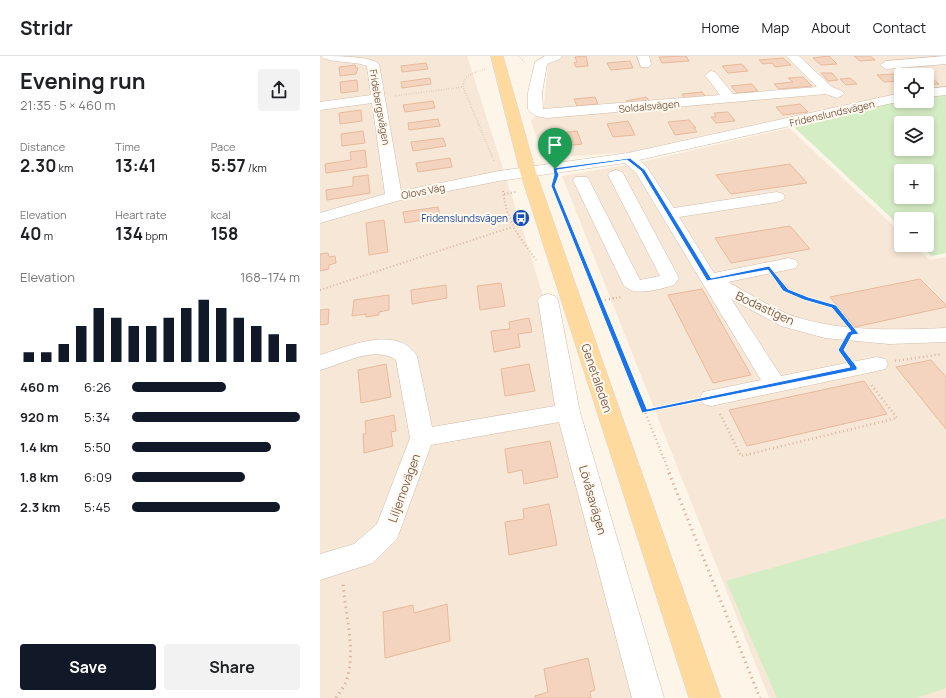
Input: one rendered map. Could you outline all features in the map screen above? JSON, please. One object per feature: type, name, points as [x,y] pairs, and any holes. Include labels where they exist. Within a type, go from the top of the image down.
[{"type":"main road","name":"Genetaleden","points":[[493,62],[528,172],[705,698]]},
{"type":"street","name":"Fridebergsvägen","points":[[327,56],[364,60],[373,64],[394,197]]},
{"type":"street","name":"Soldalsvägen","points":[[556,56],[541,62],[535,93],[535,110],[539,113],[547,114],[608,110],[827,90]]},
{"type":"street","points":[[792,56],[827,90],[839,95],[873,103]]},
{"type":"street","points":[[886,65],[946,60]]},
{"type":"street","points":[[711,75],[730,99]]},
{"type":"street","points":[[934,92],[946,91]]},
{"type":"street","points":[[320,106],[379,98]]},
{"type":"street","name":"Fridenslundsvägen","points":[[528,172],[628,158],[894,99]]},
{"type":"street","points":[[628,158],[642,170],[775,384]]},
{"type":"street","name":"Olovs Väg","points":[[320,218],[394,197],[528,172]]},
{"type":"street","points":[[581,180],[633,284],[637,286],[667,281],[670,278],[620,182],[651,185]]},
{"type":"street","points":[[669,214],[777,197]]},
{"type":"street","points":[[709,280],[789,264]]},
{"type":"street","name":"Bodastigen","points":[[709,280],[788,321],[825,331],[888,337],[939,336]]},
{"type":"street","name":"Lövåsavägen","points":[[548,300],[568,412],[648,698]]},
{"type":"street","points":[[939,336],[946,353]]},
{"type":"street","name":"Liljemovägen","points":[[320,363],[372,346],[391,347],[406,356],[422,438],[388,531],[363,554],[331,564]]},
{"type":"street","points":[[711,398],[877,364]]},
{"type":"street","name":"Liljemovägen","points":[[422,438],[568,412]]},
{"type":"path","points":[[519,56],[525,62],[527,68]]},
{"type":"path","points":[[491,152],[463,87],[463,81],[468,75],[493,62]]},
{"type":"path","points":[[518,64],[525,62]]},
{"type":"path","points":[[379,98],[463,87]]},
{"type":"path","points":[[555,169],[557,175],[553,186],[760,698]]},
{"type":"path","points":[[504,194],[505,208],[512,227],[536,259],[538,266]]},
{"type":"path","points":[[320,290],[512,227]]},
{"type":"path","points":[[769,268],[786,290],[806,299],[834,306],[856,334]]},
{"type":"path","points":[[877,364],[946,353]]},
{"type":"path","points":[[645,412],[711,398],[741,456],[897,418],[866,377],[855,369]]},
{"type":"path","points":[[331,564],[344,606],[349,642],[346,679],[336,698]]},
{"type":"shaded area","points":[[320,56],[467,56],[530,253],[664,698],[320,698]]},
{"type":"shaded area","points":[[544,56],[946,56],[946,87],[934,88],[934,68],[894,68],[894,96],[636,152],[574,156],[542,153],[531,121],[544,106],[548,63]]},
{"type":"shaded area","points":[[789,128],[894,226],[894,252],[921,252],[930,260],[946,257],[946,698],[769,698],[562,176],[638,163]]},
{"type":"green space","points":[[946,94],[946,253],[932,256],[928,252],[934,252],[934,212],[894,212],[894,220],[794,127],[894,102],[894,108],[934,108],[934,96]]},
{"type":"green space","points":[[946,518],[946,688],[916,698],[777,698],[726,581]]},
{"type":"building","points":[[586,56],[588,66],[576,67],[574,63],[577,62],[575,57]]},
{"type":"building","points":[[686,56],[689,61],[662,63],[659,57]]},
{"type":"building","points":[[829,56],[837,64],[821,65],[813,58]]},
{"type":"building","points":[[854,56],[870,56],[875,60],[860,61]]},
{"type":"building","points":[[783,58],[791,65],[775,67],[772,63],[763,64],[759,60]]},
{"type":"building","points":[[630,61],[633,68],[611,70],[607,63]]},
{"type":"building","points":[[426,63],[428,69],[402,72],[401,66]]},
{"type":"building","points":[[742,64],[748,71],[728,73],[722,66]]},
{"type":"building","points":[[355,65],[356,68],[358,68],[356,74],[340,76],[339,67]]},
{"type":"building","points":[[821,73],[832,73],[838,80],[828,81]]},
{"type":"building","points":[[894,74],[894,81],[884,82],[877,75]]},
{"type":"building","points":[[803,77],[812,86],[779,89],[774,84],[793,82],[788,78]]},
{"type":"building","points":[[430,78],[431,84],[402,88],[401,82]]},
{"type":"building","points":[[850,78],[857,84],[846,85],[840,79]]},
{"type":"building","points":[[357,80],[358,91],[341,93],[340,82]]},
{"type":"building","points":[[934,80],[939,84],[934,84]]},
{"type":"building","points":[[752,84],[758,91],[737,93],[731,86]]},
{"type":"building","points":[[702,92],[707,98],[686,100],[682,94]]},
{"type":"building","points":[[595,97],[598,104],[577,106],[574,99]]},
{"type":"building","points":[[646,97],[651,102],[630,105],[626,101]]},
{"type":"building","points":[[433,101],[435,108],[405,112],[403,105]]},
{"type":"building","points":[[800,104],[808,112],[783,115],[776,107]]},
{"type":"building","points":[[361,110],[362,121],[340,124],[339,113]]},
{"type":"building","points":[[728,112],[735,121],[716,123],[711,117],[716,117],[714,113]]},
{"type":"building","points":[[438,119],[440,126],[409,130],[408,123]]},
{"type":"building","points":[[689,120],[696,128],[694,128],[697,132],[675,135],[668,122]]},
{"type":"building","points":[[628,121],[635,135],[613,137],[607,124]]},
{"type":"building","points":[[363,131],[365,143],[342,146],[341,134]]},
{"type":"building","points":[[577,131],[582,144],[565,146],[560,133]]},
{"type":"building","points":[[443,138],[446,146],[413,151],[411,142]]},
{"type":"building","points":[[365,150],[367,167],[326,173],[325,164],[351,160],[350,152]]},
{"type":"building","points":[[450,158],[452,167],[418,172],[416,163]]},
{"type":"building","points":[[790,164],[807,183],[731,194],[716,175]]},
{"type":"building","points":[[368,175],[370,193],[327,200],[326,190],[353,186],[353,177]]},
{"type":"building","points":[[438,207],[440,217],[405,223],[403,212]]},
{"type":"building","points":[[384,220],[388,252],[369,255],[366,223]]},
{"type":"building","points":[[790,226],[810,249],[731,263],[715,238]]},
{"type":"building","points":[[328,253],[329,257],[335,256],[336,263],[329,265],[329,269],[320,271],[320,254]]},
{"type":"building","points":[[920,279],[946,305],[946,307],[855,327],[830,297]]},
{"type":"building","points":[[501,283],[505,306],[480,310],[477,286]]},
{"type":"building","points":[[446,285],[447,298],[412,304],[411,290]]},
{"type":"building","points":[[702,289],[751,375],[713,383],[668,295]]},
{"type":"building","points":[[389,295],[389,310],[379,312],[379,315],[366,317],[366,314],[352,316],[354,300]]},
{"type":"building","points":[[329,309],[328,324],[320,325],[320,310]]},
{"type":"building","points":[[529,318],[532,332],[518,334],[520,347],[494,352],[491,331],[510,329],[509,322]]},
{"type":"building","points":[[931,360],[946,377],[946,429],[896,367]]},
{"type":"building","points":[[386,364],[391,397],[361,403],[358,370]]},
{"type":"building","points":[[529,364],[535,391],[505,396],[501,369]]},
{"type":"building","points":[[864,381],[887,414],[747,446],[729,410]]},
{"type":"building","points":[[394,415],[396,431],[391,432],[393,446],[364,453],[363,434],[366,434],[365,421]]},
{"type":"building","points":[[550,441],[558,477],[524,484],[522,470],[508,473],[505,449]]},
{"type":"building","points":[[549,504],[557,545],[509,555],[505,522],[524,519],[523,509]]},
{"type":"building","points":[[447,604],[450,641],[385,658],[383,612],[413,605],[414,613]]},
{"type":"building","points":[[588,658],[595,690],[590,692],[591,698],[535,698],[535,696],[548,692],[544,669]]},
{"type":"place","name":"Fridenslundsvägen","points":[[521,218]]},
{"type":"route","points":[[628,158],[642,170],[709,280],[769,268],[786,290],[806,299],[834,306],[856,334],[850,333],[841,350],[855,369],[775,384],[645,412],[553,186],[557,175],[555,169],[628,158]]}]
